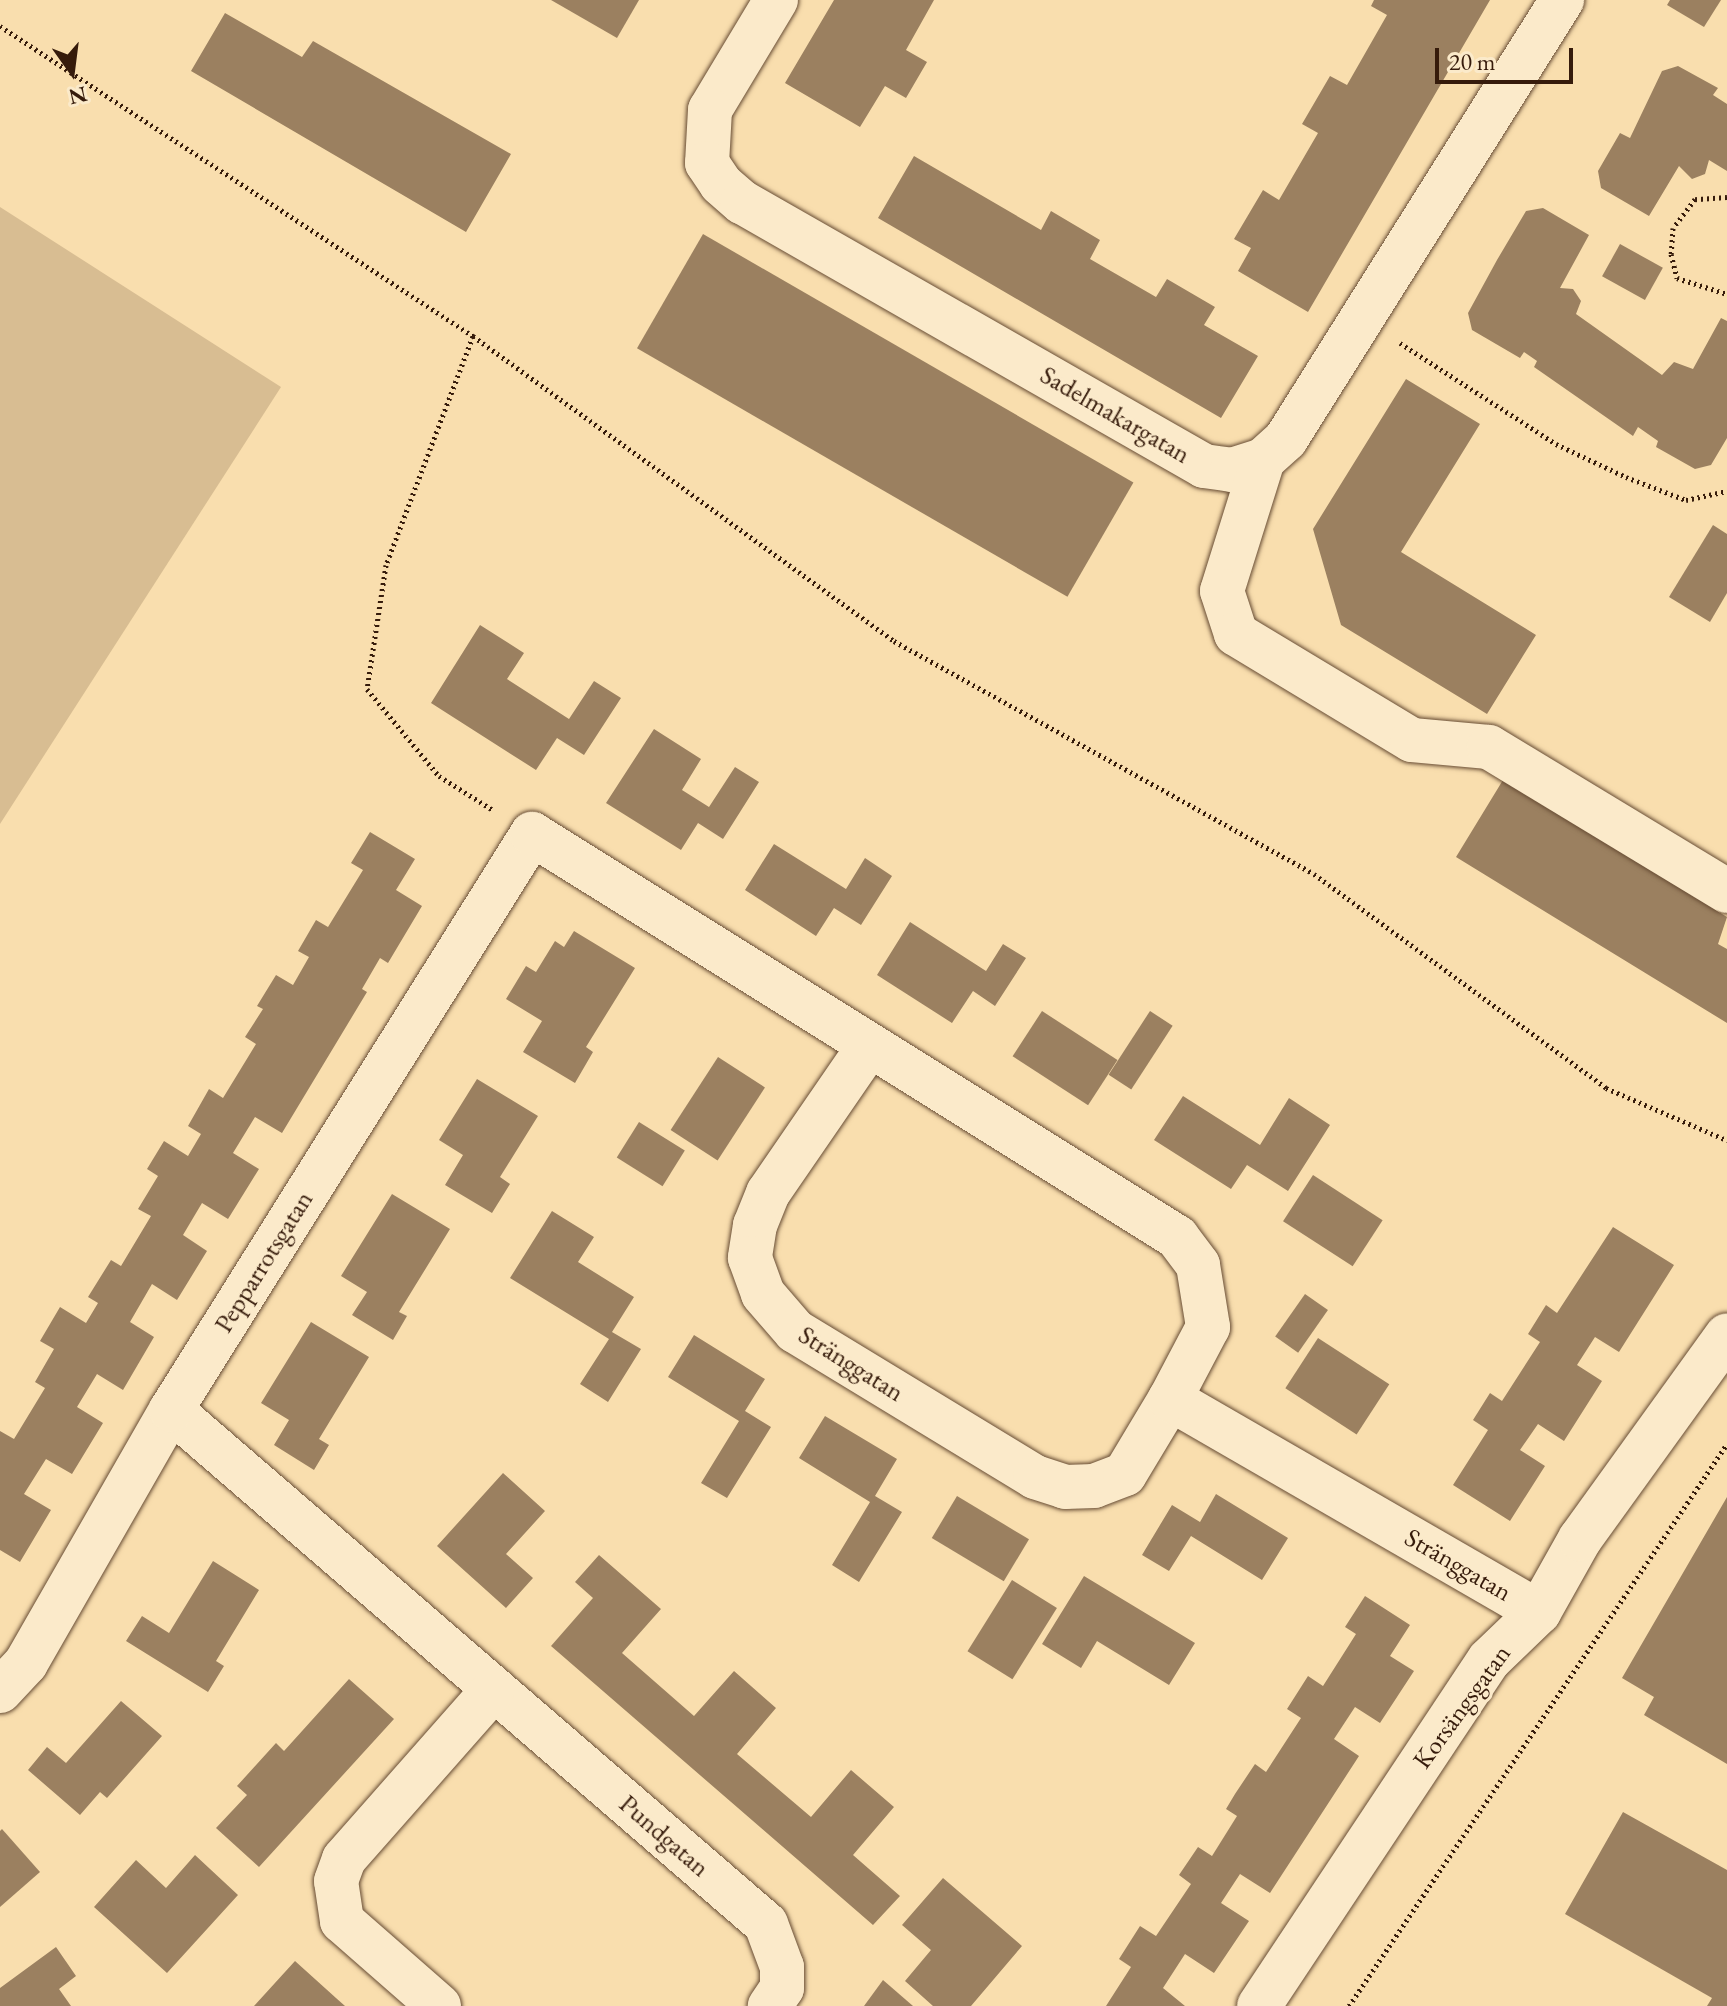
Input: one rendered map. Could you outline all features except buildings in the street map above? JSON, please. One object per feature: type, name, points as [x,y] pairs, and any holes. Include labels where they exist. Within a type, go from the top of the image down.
[{"type":"street","name":"Sadelmakargatan","points":[[776,0],[710,110],[707,163],[721,184],[742,202],[1204,466],[1232,470],[1263,460]]},
{"type":"street","points":[[1562,0],[1286,439],[1263,460],[1222,591],[1236,634],[1412,740],[1489,747],[1727,891]]},
{"type":"street","name":"Stränggatan","points":[[532,834],[1177,1237],[1198,1265],[1208,1327],[1125,1474],[1094,1486],[1065,1487],[1035,1477],[795,1331],[763,1294],[750,1258],[768,1193],[869,1046]]},
{"type":"street","name":"Pepparrotsgatan","points":[[0,1691],[26,1663],[171,1410],[532,834]]},
{"type":"street","name":"Korsängsgatan","points":[[1259,2006],[1489,1660],[1539,1612],[1580,1539],[1727,1335]]},
{"type":"street","name":"Stränggatan","points":[[1170,1399],[1539,1612]]},
{"type":"street","name":"Pundgatan","points":[[171,1410],[766,1924],[782,1967],[782,1988],[770,2006]]},
{"type":"street","points":[[439,2006],[342,1921],[336,1881],[344,1859],[493,1690]]},
{"type":"path","points":[[0,26],[473,336],[894,641],[1314,874],[1606,1088],[1727,1140]]},
{"type":"path","points":[[1727,197],[1695,199],[1673,228],[1671,254],[1677,278],[1727,294]]},
{"type":"path","points":[[1362,318],[1570,451],[1686,500],[1727,491]]},
{"type":"path","points":[[473,336],[386,565],[367,689],[439,776],[532,834]]},
{"type":"path","points":[[1349,2006],[1727,1444]]},
{"type":"shaded area","points":[[0,207],[281,387],[0,824]]}]
